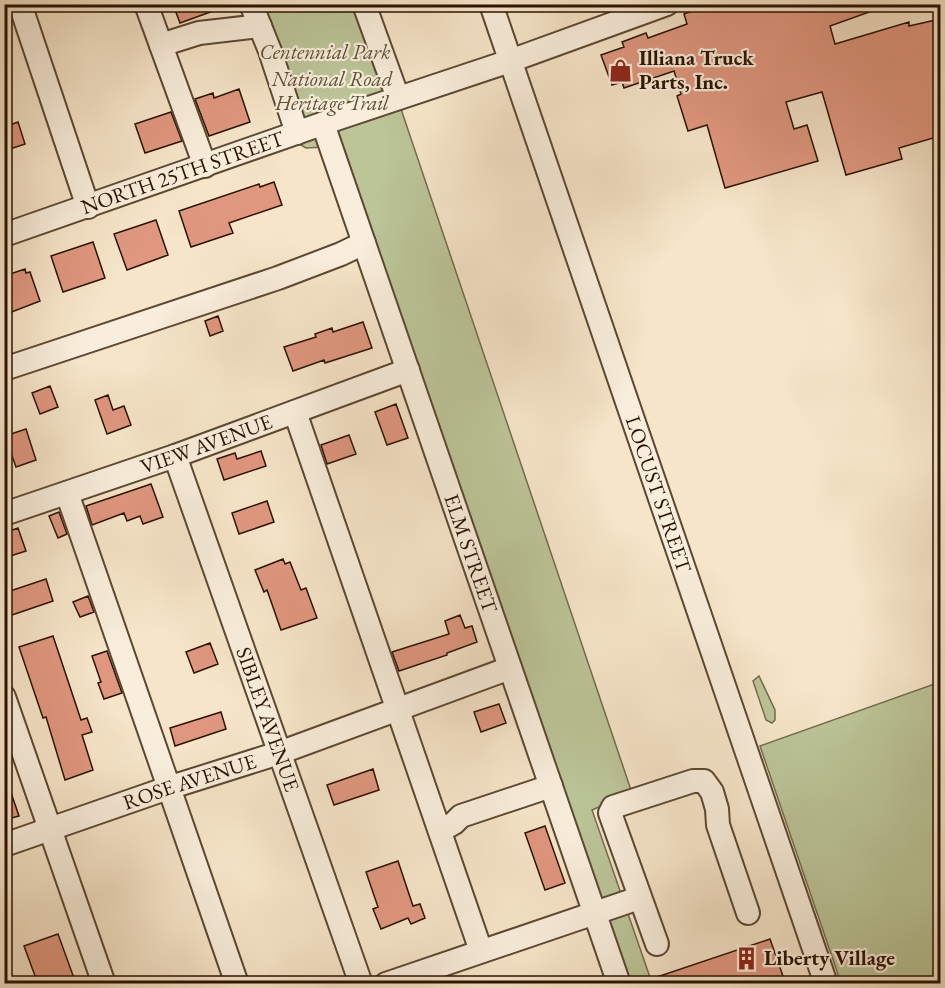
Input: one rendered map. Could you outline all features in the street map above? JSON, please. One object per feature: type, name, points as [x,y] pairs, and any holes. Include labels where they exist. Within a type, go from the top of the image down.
[{"type":"street","points":[[20,4],[88,207]]},
{"type":"street","points":[[146,4],[205,166]]},
{"type":"street","points":[[251,4],[270,51],[297,133]]},
{"type":"street","points":[[364,4],[398,98]]},
{"type":"street","name":"LOCUST STREET","points":[[491,4],[826,984]]},
{"type":"street","name":"NORTH 25TH STREET","points":[[4,235],[398,98],[510,62],[614,13],[667,4]]},
{"type":"street","points":[[160,45],[199,33],[260,26]]},
{"type":"street","name":"ELM STREET","points":[[323,124],[619,984]]},
{"type":"street","points":[[4,369],[278,278],[364,243]]},
{"type":"street","name":"VIEW AVENUE","points":[[4,514],[175,456],[408,370]]},
{"type":"street","points":[[295,412],[481,951]]},
{"type":"street","name":"SIBLEY AVENUE","points":[[175,456],[361,984]]},
{"type":"street","points":[[67,493],[237,984]]},
{"type":"street","name":"ROSE AVENUE","points":[[4,845],[168,788],[279,753],[510,668]]},
{"type":"street","points":[[4,697],[104,984]]},
{"type":"street","points":[[657,944],[610,813],[613,807],[693,781],[704,781],[712,792],[717,809],[718,825],[748,913]]},
{"type":"street","points":[[440,831],[461,816],[551,786]]},
{"type":"street","points":[[386,984],[440,974],[481,951],[639,898]]},
{"type":"green space","name":"National Road Heritage Trail","points":[[251,5],[360,5],[401,109],[632,793],[592,810],[652,983],[619,983],[323,147],[306,148],[291,139]]},
{"type":"green space","points":[[759,676],[775,710],[775,720],[772,723],[766,720],[753,681]]},
{"type":"green space","points":[[940,682],[940,983],[841,983],[760,746]]},
{"type":"building","points":[[180,4],[226,4],[227,6],[180,23],[174,7]]},
{"type":"building","points":[[710,4],[886,4],[886,6],[830,26],[835,44],[909,22],[909,26],[940,19],[940,136],[899,148],[902,159],[846,175],[822,92],[786,102],[794,129],[807,125],[818,161],[725,188],[707,125],[688,131],[677,96],[681,94],[674,71],[624,88],[622,82],[612,85],[601,55],[624,47],[622,42],[646,33],[648,38],[687,24],[684,14]]},
{"type":"building","points":[[239,89],[250,122],[209,136],[195,99],[213,93],[214,98]]},
{"type":"building","points":[[171,112],[182,141],[145,153],[135,124]]},
{"type":"building","points":[[18,122],[25,144],[4,151],[4,127]]},
{"type":"building","points":[[274,182],[282,205],[229,223],[233,233],[191,247],[179,211],[259,184],[260,187]]},
{"type":"building","points":[[156,220],[168,255],[127,270],[114,234]]},
{"type":"building","points":[[93,242],[105,278],[63,292],[51,256]]},
{"type":"building","points":[[25,269],[26,273],[30,272],[40,301],[4,315],[4,276]]},
{"type":"building","points":[[218,316],[223,331],[210,336],[205,321]]},
{"type":"building","points":[[363,322],[372,348],[325,363],[324,360],[293,371],[284,347],[316,337],[315,334],[332,328],[333,332]]},
{"type":"building","points":[[50,386],[58,407],[40,414],[32,393]]},
{"type":"building","points":[[108,395],[113,410],[124,406],[131,425],[107,434],[95,400]]},
{"type":"building","points":[[396,404],[408,438],[387,445],[375,412]]},
{"type":"building","points":[[26,429],[36,460],[16,467],[5,436]]},
{"type":"building","points":[[349,435],[356,454],[327,464],[321,445]]},
{"type":"building","points":[[261,451],[266,466],[224,480],[217,459],[235,453],[237,459]]},
{"type":"building","points":[[151,484],[163,517],[143,524],[140,516],[127,521],[124,513],[92,525],[86,506]]},
{"type":"building","points":[[267,501],[274,522],[239,534],[232,513]]},
{"type":"building","points":[[59,512],[67,534],[58,538],[49,516]]},
{"type":"building","points":[[18,528],[26,551],[4,558],[4,533]]},
{"type":"building","points":[[283,559],[285,564],[290,562],[301,590],[306,588],[317,618],[281,630],[267,590],[264,592],[255,570]]},
{"type":"building","points":[[46,579],[53,601],[9,616],[4,603],[4,593]]},
{"type":"building","points":[[88,596],[94,612],[80,617],[73,602]]},
{"type":"building","points":[[460,615],[465,628],[472,626],[477,642],[399,671],[392,652],[449,634],[445,621]]},
{"type":"building","points":[[53,636],[81,720],[87,718],[92,732],[82,735],[93,770],[65,780],[46,717],[43,718],[19,647]]},
{"type":"building","points":[[210,643],[218,664],[194,673],[186,652]]},
{"type":"building","points":[[107,651],[122,693],[104,699],[92,656]]},
{"type":"building","points":[[499,704],[506,723],[481,732],[474,712]]},
{"type":"building","points":[[221,712],[226,729],[175,746],[170,728]]},
{"type":"building","points":[[373,769],[379,790],[334,805],[327,785]]},
{"type":"building","points":[[4,781],[7,781],[19,816],[4,820]]},
{"type":"building","points":[[545,826],[565,883],[545,890],[525,833]]},
{"type":"building","points":[[398,861],[413,906],[420,904],[425,918],[411,924],[408,918],[381,929],[373,909],[378,907],[366,872]]},
{"type":"building","points":[[58,934],[75,981],[68,984],[38,984],[24,946]]},
{"type":"building","name":"Liberty Village","points":[[770,939],[784,979],[771,984],[646,984],[645,981]]},
{"type":"place","name":"Illiana Truck Parts, Inc.","points":[[621,70]]},
{"type":"place","name":"Liberty Village","points":[[746,958]]},
{"type":"park label","name":"Centennial Park","points":[[325,52]]}]
